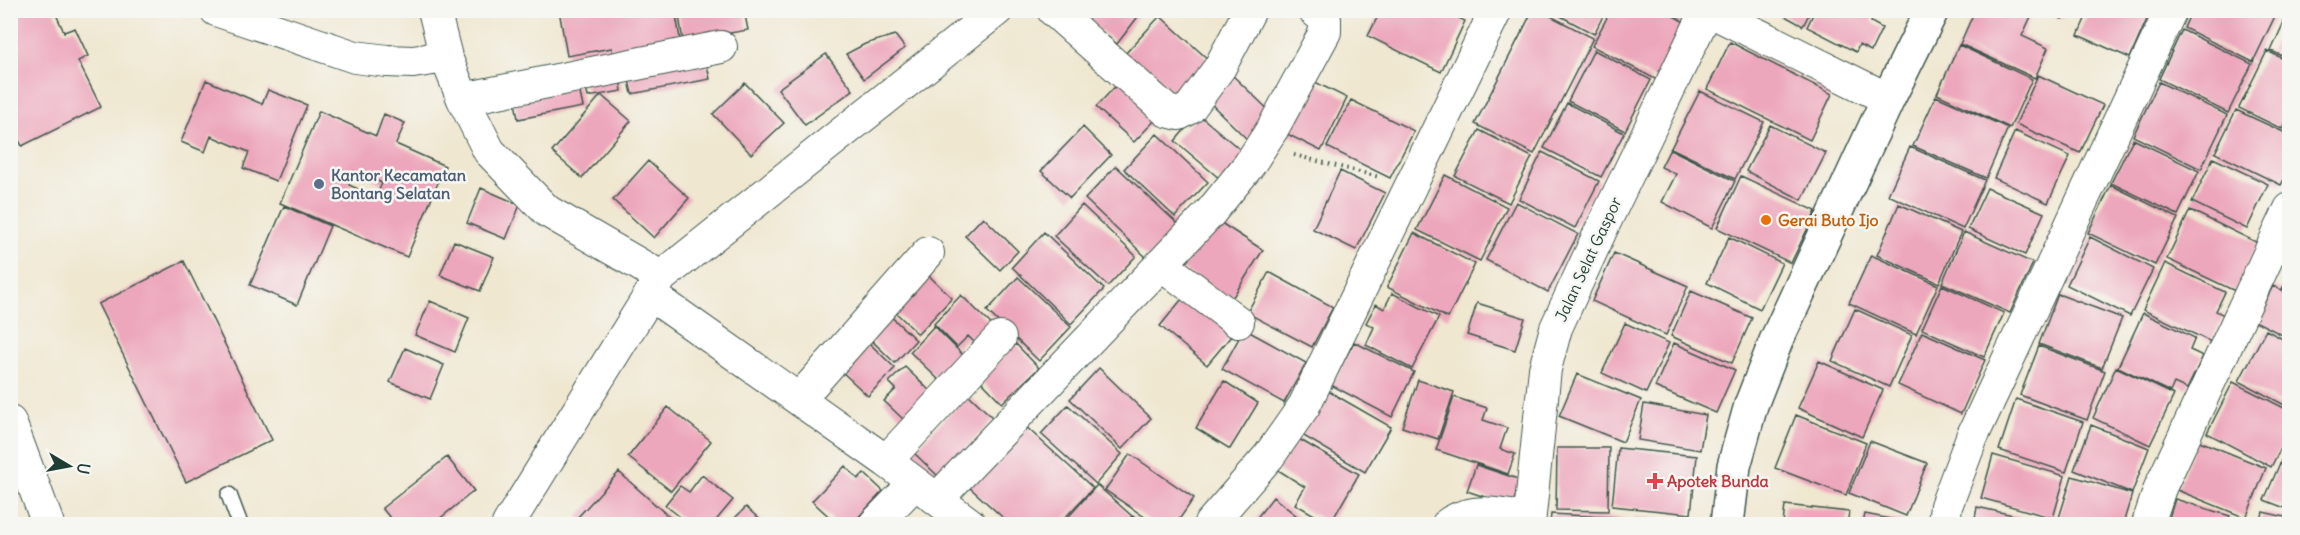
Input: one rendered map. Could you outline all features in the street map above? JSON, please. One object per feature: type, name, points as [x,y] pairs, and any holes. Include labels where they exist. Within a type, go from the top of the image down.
[{"type":"street","points":[[216,10],[284,22],[355,57],[387,62],[413,62],[446,57]]},
{"type":"street","points":[[434,10],[446,57],[463,99],[489,151],[547,211],[656,286],[799,399],[970,525]]},
{"type":"street","points":[[508,525],[656,286],[997,10]]},
{"type":"street","points":[[1053,10],[1167,111],[1179,114],[1191,108],[1220,67],[1250,10]]},
{"type":"street","points":[[875,525],[926,491],[1161,264],[1210,213],[1261,147],[1325,32],[1325,19],[1314,10]]},
{"type":"street","points":[[1210,525],[1269,456],[1304,406],[1496,10]]},
{"type":"street","points":[[1707,10],[1888,99]]},
{"type":"street","name":"Jalan Selat Gaspor","points":[[1529,522],[1545,369],[1556,328],[1707,10]]},
{"type":"street","points":[[1727,525],[1734,466],[1751,405],[1776,341],[1888,99],[1932,10]]},
{"type":"street","points":[[1944,525],[1946,506],[1972,437],[2171,10]]},
{"type":"street","points":[[463,99],[720,47]]},
{"type":"street","points":[[2148,525],[2160,488],[2289,209]]},
{"type":"street","points":[[799,399],[928,253]]},
{"type":"street","points":[[1161,264],[1238,322]]},
{"type":"street","points":[[886,461],[1000,338]]},
{"type":"street","points":[[10,422],[48,525]]},
{"type":"street","points":[[1448,525],[1467,514],[1480,513],[1496,513],[1529,522]]},
{"type":"lane","points":[[229,495],[240,525]]},
{"type":"path","points":[[1261,147],[1381,178],[1414,182]]},
{"type":"building","points":[[10,10],[54,10],[64,32],[75,28],[88,56],[78,61],[101,107],[22,146],[10,123]]},
{"type":"building","points":[[559,10],[675,10],[681,44],[613,56],[612,48],[567,56]]},
{"type":"building","points":[[678,10],[744,10],[748,30],[683,41]]},
{"type":"building","points":[[1075,10],[1128,10],[1137,18],[1117,44]]},
{"type":"building","points":[[1381,10],[1443,10],[1465,21],[1441,72],[1368,36]]},
{"type":"building","points":[[1458,10],[1475,10],[1472,17]]},
{"type":"building","points":[[1533,10],[1539,10],[1593,38],[1534,154],[1475,124]]},
{"type":"building","points":[[1549,10],[1606,10],[1594,34]]},
{"type":"building","points":[[1611,10],[1663,10],[1686,23],[1657,80],[1592,46]]},
{"type":"building","points":[[1774,10],[1811,10],[1803,26]]},
{"type":"building","points":[[1815,10],[1877,10],[1871,22],[1882,28],[1871,51],[1859,45],[1856,52],[1807,27]]},
{"type":"building","points":[[1975,10],[2034,10],[2022,36],[2048,48],[2035,78],[1960,44]]},
{"type":"building","points":[[2044,10],[2066,10],[2062,19]]},
{"type":"building","points":[[2089,10],[2151,10],[2130,58],[2078,35]]},
{"type":"building","points":[[2192,10],[2268,10],[2276,14],[2253,62],[2184,28]]},
{"type":"building","points":[[1160,16],[1210,61],[1176,99],[1125,54]]},
{"type":"building","points":[[2284,22],[2290,25],[2290,59],[2271,51]]},
{"type":"building","points":[[2182,30],[2252,64],[2228,113],[2159,79]]},
{"type":"building","points":[[895,35],[905,48],[864,79],[846,54],[865,44]]},
{"type":"building","points":[[1730,42],[1832,94],[1810,140],[1707,89]]},
{"type":"building","points":[[1959,45],[2032,79],[2010,128],[1937,94]]},
{"type":"building","points":[[1594,50],[1651,80],[1625,131],[1568,101]]},
{"type":"building","points":[[2267,51],[2290,62],[2290,124],[2285,122],[2282,129],[2239,108]]},
{"type":"building","points":[[826,54],[853,90],[805,125],[778,89]]},
{"type":"building","points":[[705,56],[710,79],[632,94],[627,71]]},
{"type":"building","points":[[619,71],[622,91],[588,97],[584,78]]},
{"type":"building","points":[[1231,74],[1276,117],[1251,143],[1207,100]]},
{"type":"building","points":[[2038,75],[2103,105],[2080,153],[2016,124]]},
{"type":"building","points":[[1123,78],[1161,114],[1134,142],[1096,107]]},
{"type":"building","points":[[1309,79],[1347,98],[1321,151],[1283,132]]},
{"type":"building","points":[[206,80],[262,104],[268,90],[307,105],[276,181],[243,168],[249,152],[211,136],[205,152],[181,142]]},
{"type":"building","points":[[2159,82],[2227,115],[2201,169],[2133,136]]},
{"type":"building","points":[[745,83],[784,123],[751,154],[713,114]]},
{"type":"building","points":[[578,84],[583,107],[518,119],[514,96]]},
{"type":"building","points":[[1700,91],[1764,122],[1735,179],[1671,148]]},
{"type":"building","points":[[601,95],[631,121],[582,178],[552,152]]},
{"type":"building","points":[[1936,96],[2008,128],[1986,178],[1913,146]]},
{"type":"building","points":[[1351,100],[1414,131],[1390,178],[1327,147]]},
{"type":"building","points":[[1567,103],[1624,133],[1601,177],[1544,148]]},
{"type":"building","points":[[2236,110],[2290,135],[2290,168],[2281,185],[2215,153]]},
{"type":"building","name":"Kantor Kecamatan Bontang Selatan","points":[[319,111],[376,136],[384,114],[405,123],[396,144],[445,166],[407,257],[280,203]],"holes":[[[354,171],[382,183],[376,197],[349,185]]]},
{"type":"building","points":[[1198,114],[1250,158],[1227,185],[1175,141]]},
{"type":"building","points":[[1770,125],[1826,153],[1802,200],[1746,171]]},
{"type":"building","points":[[1083,127],[1111,155],[1070,198],[1041,171]]},
{"type":"building","points":[[1479,130],[1532,157],[1509,203],[1455,176]]},
{"type":"building","points":[[2015,131],[2070,156],[2048,203],[1994,178]]},
{"type":"building","points":[[1157,134],[1208,182],[1175,217],[1124,169]]},
{"type":"building","points":[[2133,139],[2199,171],[2178,215],[2111,183]]},
{"type":"building","points":[[1910,147],[1985,180],[1963,229],[1888,195]]},
{"type":"building","points":[[1670,149],[1735,181],[1712,228],[1662,202],[1676,174],[1661,167]]},
{"type":"building","points":[[1542,152],[1599,181],[1575,228],[1519,199]]},
{"type":"building","points":[[2213,158],[2268,184],[2247,229],[2192,202]]},
{"type":"building","points":[[648,161],[689,198],[654,238],[613,200]]},
{"type":"building","points":[[1116,166],[1180,226],[1148,259],[1085,199]]},
{"type":"building","points":[[1340,171],[1385,193],[1356,250],[1313,229]]},
{"type":"building","points":[[1445,175],[1507,207],[1480,261],[1417,230]]},
{"type":"building","name":"Gerai Buto Ijo","points":[[1741,176],[1816,211],[1791,263],[1717,228]]},
{"type":"building","points":[[2111,185],[2178,218],[2155,265],[2088,233]]},
{"type":"building","points":[[481,188],[520,205],[506,239],[467,223]]},
{"type":"building","points":[[1987,188],[2044,213],[2025,255],[1968,229]]},
{"type":"building","points":[[1516,202],[1578,234],[1548,292],[1486,260]]},
{"type":"building","points":[[1899,204],[1961,232],[1939,283],[1877,255]]},
{"type":"building","points":[[1082,205],[1136,256],[1108,286],[1054,236]]},
{"type":"building","points":[[284,206],[330,226],[297,305],[250,285]]},
{"type":"building","points":[[2190,210],[2258,243],[2235,291],[2167,259]]},
{"type":"building","points":[[983,217],[1018,251],[1000,270],[965,236]]},
{"type":"building","points":[[1215,219],[1263,250],[1231,300],[1182,269]]},
{"type":"building","points":[[1044,232],[1104,289],[1071,324],[1012,267]]},
{"type":"building","points":[[1964,232],[2033,263],[2010,313],[1942,283]]},
{"type":"building","points":[[1414,233],[1475,264],[1448,318],[1387,287]]},
{"type":"building","points":[[1729,237],[1782,263],[1760,309],[1707,283]]},
{"type":"building","points":[[2090,237],[2153,269],[2130,316],[2067,285]]},
{"type":"building","points":[[454,241],[494,257],[480,291],[440,275]]},
{"type":"building","points":[[1614,253],[1688,286],[1666,335],[1592,301]]},
{"type":"building","points":[[1871,255],[1938,285],[1916,334],[1849,303]]},
{"type":"building","points":[[184,261],[272,440],[186,482],[98,304]]},
{"type":"building","points":[[2165,263],[2225,292],[2216,311],[2224,315],[2211,342],[2143,310]]},
{"type":"building","points":[[921,268],[952,298],[918,334],[887,304]]},
{"type":"building","points":[[1269,272],[1333,307],[1312,347],[1247,313]]},
{"type":"building","points":[[2290,275],[2290,293],[2282,289]]},
{"type":"building","points":[[1018,277],[1071,327],[1039,361],[987,311]]},
{"type":"building","points":[[1942,285],[2004,313],[1984,357],[1922,329]]},
{"type":"building","points":[[2273,286],[2290,294],[2290,339],[2255,321]]},
{"type":"building","points":[[1190,289],[1237,329],[1207,365],[1160,326]]},
{"type":"building","points":[[1691,291],[1752,318],[1732,363],[1671,336]]},
{"type":"building","points":[[1392,293],[1439,317],[1412,369],[1366,345],[1374,327],[1366,323],[1376,304],[1384,309]]},
{"type":"building","points":[[2058,294],[2122,318],[2102,368],[2039,344]]},
{"type":"building","points":[[961,295],[994,327],[977,345],[968,336],[957,347],[934,324]]},
{"type":"building","points":[[430,301],[469,318],[455,352],[415,335]]},
{"type":"building","points":[[1477,303],[1525,318],[1515,350],[1467,335]]},
{"type":"building","points":[[1855,309],[1912,335],[1889,387],[1832,361]]},
{"type":"building","points":[[885,311],[916,340],[895,363],[864,333]]},
{"type":"building","points":[[2143,313],[2195,338],[2190,350],[2203,356],[2187,389],[2174,383],[2170,392],[2118,367]]},
{"type":"building","points":[[1625,323],[1669,343],[1646,393],[1602,373]]},
{"type":"building","points":[[934,326],[965,357],[941,382],[910,352]]},
{"type":"building","points":[[1244,329],[1306,363],[1284,403],[1222,369]]},
{"type":"building","points":[[2266,330],[2290,343],[2290,408],[2239,381]]},
{"type":"building","points":[[1922,332],[1985,360],[1961,414],[1898,385]]},
{"type":"building","points":[[867,341],[895,368],[868,396],[839,369]]},
{"type":"building","points":[[1354,342],[1414,372],[1392,417],[1331,385]]},
{"type":"building","points":[[1674,343],[1735,370],[1716,413],[1655,387]]},
{"type":"building","points":[[1016,344],[1039,368],[1002,403],[979,379]]},
{"type":"building","points":[[2039,346],[2105,371],[2087,420],[2020,395]]},
{"type":"building","points":[[405,348],[444,365],[430,399],[390,382]]},
{"type":"building","points":[[1819,361],[1883,390],[1862,437],[1798,408]]},
{"type":"building","points":[[905,367],[931,392],[904,420],[884,401],[896,389],[889,382]]},
{"type":"building","points":[[2116,367],[2174,395],[2150,445],[2093,418]]},
{"type":"building","points":[[1099,368],[1151,418],[1122,449],[1070,399]]},
{"type":"building","points":[[1577,374],[1641,400],[1623,442],[1559,416]]},
{"type":"building","points":[[1418,380],[1454,392],[1438,439],[1402,427]]},
{"type":"building","points":[[1224,381],[1258,403],[1230,449],[1196,428]]},
{"type":"building","points":[[2233,382],[2290,411],[2290,430],[2271,467],[2207,433]]},
{"type":"building","points":[[1328,391],[1391,427],[1365,472],[1302,435]]},
{"type":"building","points":[[968,394],[994,419],[939,477],[913,452]]},
{"type":"building","points":[[1454,397],[1487,408],[1483,420],[1507,428],[1500,449],[1515,454],[1508,474],[1436,450]]},
{"type":"building","points":[[2016,399],[2083,422],[2066,472],[1999,450]]},
{"type":"building","points":[[1644,404],[1706,415],[1700,450],[1638,440]]},
{"type":"building","points":[[1068,405],[1122,454],[1096,484],[1041,434]]},
{"type":"building","points":[[668,407],[711,441],[671,491],[628,457]]},
{"type":"building","points":[[1796,415],[1866,443],[1846,495],[1775,468]]},
{"type":"building","points":[[1024,425],[1093,488],[1059,524],[1010,524],[968,486]]},
{"type":"building","points":[[2091,425],[2149,448],[2132,493],[2074,470]]},
{"type":"building","points":[[1297,438],[1359,474],[1330,524],[1295,504],[1305,487],[1278,470]]},
{"type":"building","points":[[2197,440],[2266,468],[2246,518],[2177,490]]},
{"type":"building","points":[[1870,441],[1927,463],[1906,516],[1849,493]]},
{"type":"building","points":[[1557,448],[1609,448],[1608,511],[1556,510]]},
{"type":"building","name":"Apotek Bunda","points":[[1618,448],[1697,456],[1691,514],[1612,506]]},
{"type":"building","points":[[1130,454],[1194,498],[1176,524],[1155,524],[1105,490]]},
{"type":"building","points":[[2284,454],[2290,457],[2290,510],[2264,500]]},
{"type":"building","points":[[1993,455],[2065,476],[2053,518],[1981,498]]},
{"type":"building","points":[[447,457],[474,491],[433,524],[395,524],[382,508]]},
{"type":"building","points":[[1476,465],[1521,480],[1512,506],[1467,491]]},
{"type":"building","points":[[845,466],[858,479],[864,473],[883,491],[852,524],[837,524],[812,501]]},
{"type":"building","points":[[619,472],[677,524],[587,524],[578,517]]},
{"type":"building","points":[[702,475],[733,500],[713,524],[689,524],[665,505],[680,486],[689,492]]},
{"type":"building","points":[[2072,476],[2132,494],[2123,524],[2057,524]]},
{"type":"building","points":[[1097,485],[1132,516],[1125,524],[1062,524]]},
{"type":"building","points":[[1273,497],[1307,524],[1252,524]]},
{"type":"building","points":[[2175,499],[2230,516],[2227,524],[2167,524]]},
{"type":"building","points":[[1785,505],[1849,512],[1847,524],[1783,524]]},
{"type":"building","points":[[746,507],[765,524],[729,524]]},
{"type":"building","points":[[1977,507],[2049,523],[2049,524],[1974,524]]},
{"type":"building","points":[[2263,512],[2290,518],[2290,524],[2260,524]]},
{"type":"building","points":[[1551,514],[1624,518],[1623,524],[1550,524]]},
{"type":"building","points":[[1865,514],[1911,523],[1911,524],[1863,524]]},
{"type":"building","points":[[1134,516],[1143,524],[1126,524]]},
{"type":"building","points":[[1635,517],[1697,523],[1697,524],[1634,524]]},
{"type":"place","name":"Kantor Kecamatan Bontang Selatan","points":[[319,184]]},
{"type":"place","name":"Gerai Buto Ijo","points":[[1766,220]]},
{"type":"place","name":"Apotek Bunda","points":[[1655,481]]}]
